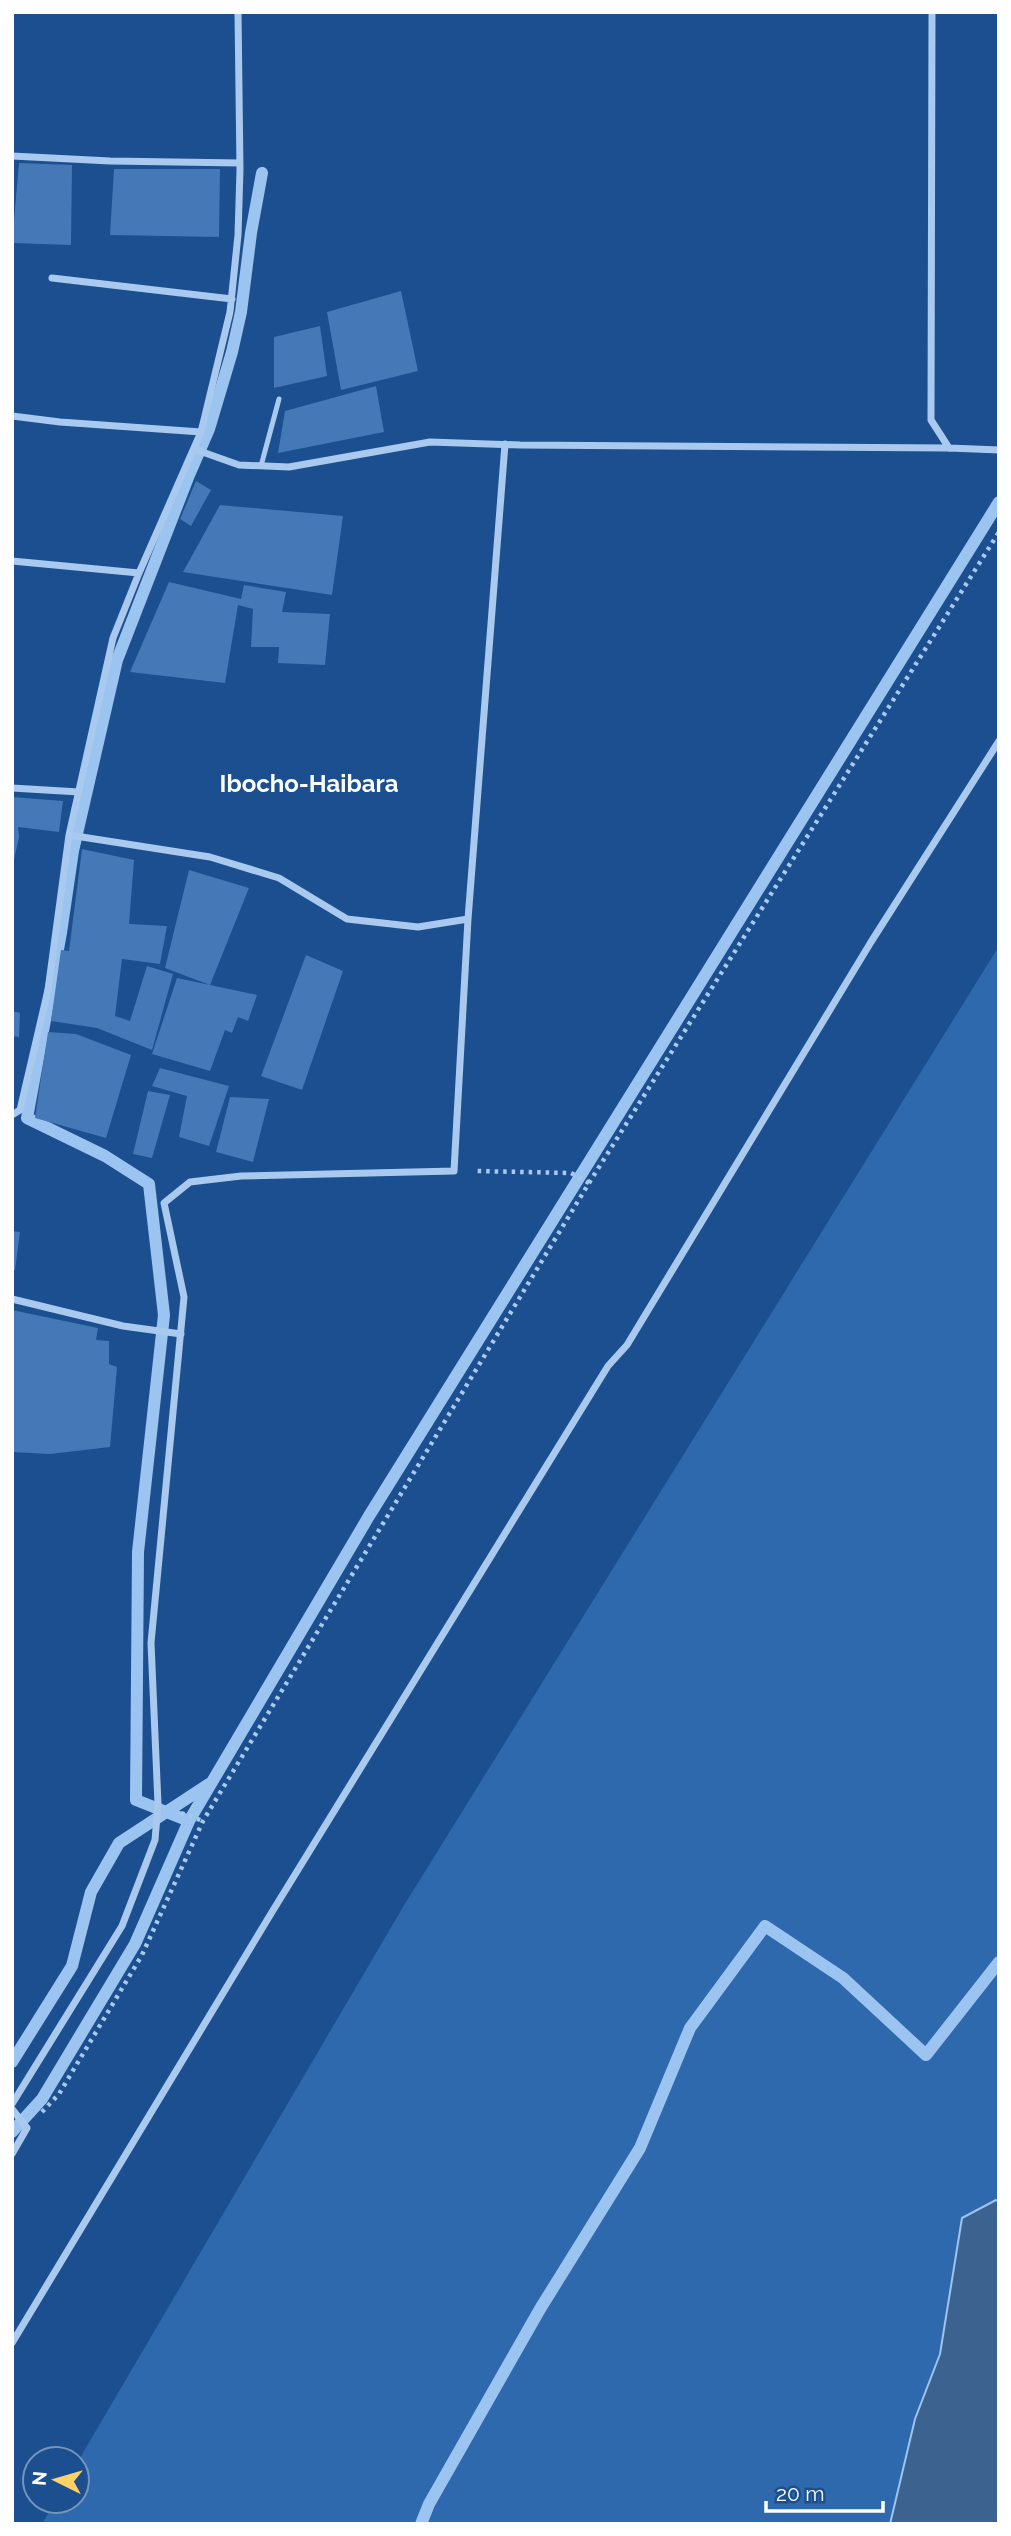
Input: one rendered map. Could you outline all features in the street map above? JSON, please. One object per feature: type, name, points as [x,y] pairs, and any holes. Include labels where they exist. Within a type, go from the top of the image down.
[{"type":"street","points":[[12,1115],[20,1110],[47,990],[69,835],[113,638],[201,432],[232,299],[238,235],[240,163],[238,12]]},
{"type":"street","points":[[932,12],[931,420],[949,448]]},
{"type":"street","points":[[12,156],[240,163]]},
{"type":"street","points":[[52,278],[232,299]]},
{"type":"street","points":[[12,416],[201,432]]},
{"type":"street","points":[[194,449],[239,465],[289,467],[430,442],[999,450]]},
{"type":"street","points":[[12,2104],[122,1926],[155,1840],[158,1804],[151,1643],[184,1297],[164,1203],[190,1182],[242,1176],[454,1171],[467,919],[505,444]]},
{"type":"street","points":[[12,561],[139,573]]},
{"type":"street","points":[[12,2343],[608,1366],[627,1345],[871,942],[999,741]]},
{"type":"street","points":[[12,788],[79,792]]},
{"type":"street","points":[[69,835],[210,857],[279,878],[347,919],[418,927],[467,919]]},
{"type":"street","points":[[12,1299],[123,1326],[181,1334]]},
{"type":"street","points":[[12,2109],[27,2128],[12,2154]]},
{"type":"lane","points":[[261,466],[279,399]]},
{"type":"path","points":[[27,2128],[59,2094],[142,1955],[203,1821],[589,1184],[999,532]]},
{"type":"path","points":[[454,1171],[571,1173],[589,1184]]},
{"type":"shaded area","points":[[999,946],[999,2202],[996,2200],[962,2218],[940,2354],[915,2419],[890,2524],[42,2524],[47,2515],[91,2515],[91,2445],[88,2445],[403,1907]]},
{"type":"shaded area","points":[[996,2200],[999,2202],[999,2524],[890,2524],[915,2419],[940,2354],[962,2218]]},
{"type":"building","points":[[19,163],[72,165],[71,245],[12,243]]},
{"type":"building","points":[[114,169],[220,169],[219,237],[110,235]]},
{"type":"building","points":[[401,291],[418,371],[341,390],[327,312]]},
{"type":"building","points":[[320,326],[327,376],[274,388],[274,337]]},
{"type":"building","points":[[376,386],[384,432],[278,453],[285,411]]},
{"type":"building","points":[[196,481],[211,490],[191,526],[180,519]]},
{"type":"building","points":[[220,505],[343,516],[332,595],[183,572]]},
{"type":"building","points":[[169,582],[241,599],[244,585],[286,592],[282,612],[330,614],[325,665],[278,663],[279,647],[251,647],[253,609],[238,605],[225,683],[130,672]]},
{"type":"building","points":[[12,797],[63,801],[59,832],[18,827],[19,837],[13,864]]},
{"type":"building","points":[[82,849],[134,860],[129,924],[167,926],[160,964],[122,959],[115,1016],[130,1021],[147,966],[173,974],[152,1050],[97,1028],[51,1021],[61,950],[69,951]]},
{"type":"building","points":[[189,870],[249,888],[210,985],[165,968]]},
{"type":"building","points":[[306,955],[343,971],[302,1090],[261,1076]]},
{"type":"building","points":[[177,978],[257,995],[248,1021],[238,1017],[232,1033],[225,1030],[210,1071],[152,1054]]},
{"type":"building","points":[[12,1011],[20,1013],[19,1037],[12,1036]]},
{"type":"building","points":[[48,1032],[76,1034],[131,1055],[106,1138],[35,1118]]},
{"type":"building","points":[[160,1068],[229,1086],[209,1146],[179,1137],[187,1096],[152,1086]]},
{"type":"building","points":[[148,1091],[170,1095],[152,1158],[133,1154]]},
{"type":"building","points":[[230,1097],[269,1099],[253,1162],[216,1152]]},
{"type":"building","points":[[12,1231],[20,1232],[15,1270],[12,1270]]},
{"type":"building","points":[[12,1310],[98,1328],[96,1340],[109,1341],[109,1364],[117,1367],[110,1447],[50,1454],[12,1452]]},
{"type":"waterway","points":[[189,1821],[136,1800],[138,1552],[164,1315],[149,1184],[105,1156],[27,1118],[73,851],[117,660],[209,429],[232,352],[241,312],[262,173]]},
{"type":"waterway","points":[[12,2132],[42,2099],[135,1944],[189,1821],[369,1516],[999,502]]},
{"type":"waterway","points":[[12,2062],[72,1966],[91,1892],[119,1843],[209,1784]]},
{"type":"waterway","points":[[421,2524],[429,2504],[540,2309],[640,2148],[690,2028],[765,1926],[843,1978],[926,2055],[999,1962]]},
{"type":"district","name":"Ibocho-Haibara","points":[[309,783]]}]
